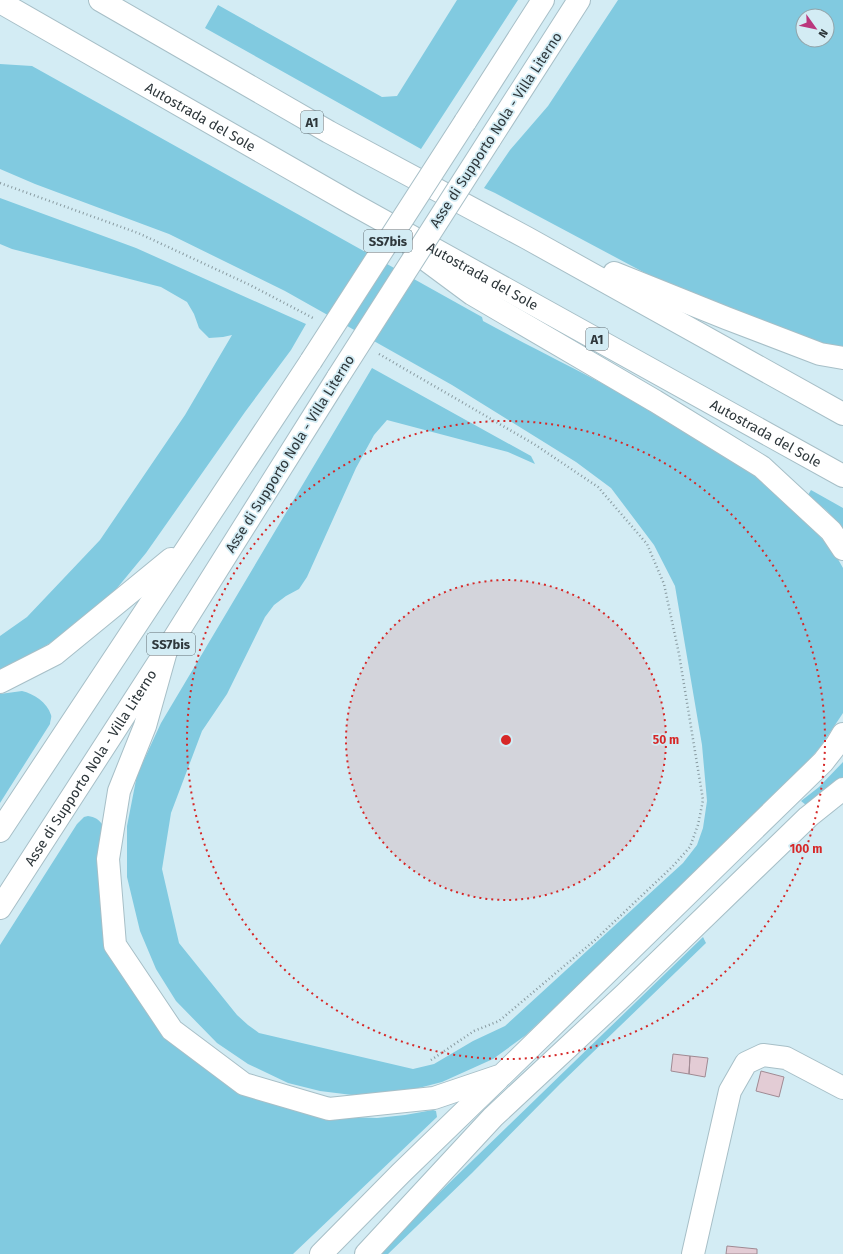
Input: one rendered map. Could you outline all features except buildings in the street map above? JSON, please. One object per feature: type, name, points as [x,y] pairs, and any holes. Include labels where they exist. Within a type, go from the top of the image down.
[{"type":"main road","name":"A1","points":[[100,0],[329,132],[527,238],[843,414]]},
{"type":"main road","name":"SS7bis","points":[[0,831],[311,361],[543,0]]},
{"type":"main road","name":"Asse di Supporto Nola - Villa Literno","points":[[0,908],[166,651],[338,377],[579,0]]},
{"type":"main road","name":"Autostrada del Sole","points":[[0,2],[351,203],[843,476]]},
{"type":"main road","points":[[351,203],[472,294],[661,405],[762,468],[831,531],[843,549]]},
{"type":"main road","points":[[527,238],[820,354],[843,358]]},
{"type":"main road","points":[[0,682],[55,654],[189,544]]},
{"type":"main road","points":[[166,651],[145,726],[119,791],[108,859],[115,946],[172,1030],[244,1084],[329,1109],[434,1098],[502,1075]]},
{"type":"main road","points":[[321,1254],[401,1173],[823,762],[843,734]]},
{"type":"main road","points":[[330,1254],[493,1117],[625,994],[808,817],[843,789]]},
{"type":"main road","points":[[693,1254],[730,1091],[746,1063],[763,1055],[786,1058],[843,1088]]},
{"type":"main road","points":[[366,1254],[493,1117]]},
{"type":"path","points":[[0,182],[138,233],[250,284],[318,321]]},
{"type":"path","points":[[372,350],[534,444],[598,487],[647,544],[666,592],[679,654],[703,800],[698,825],[690,847],[595,940],[499,1021],[474,1031],[431,1060]]},
{"type":"shaded area","points":[[457,0],[518,0],[421,149],[205,28],[218,5],[382,97],[397,96]]},
{"type":"shaded area","points":[[618,0],[843,0],[843,367],[720,313],[484,188],[510,150],[548,106]]},
{"type":"shaded area","points":[[0,64],[32,66],[482,317],[483,321],[625,395],[695,435],[761,480],[808,524],[833,552],[843,568],[843,713],[821,746],[794,778],[526,1035],[493,1059],[442,1082],[403,1092],[352,1095],[320,1091],[288,1083],[248,1064],[217,1043],[176,1001],[156,969],[140,931],[127,877],[127,826],[137,775],[161,723],[372,368],[531,456],[535,464],[508,452],[387,420],[374,435],[356,468],[307,577],[299,589],[274,605],[265,617],[227,694],[202,731],[171,813],[162,869],[179,943],[237,1015],[259,1033],[413,1069],[434,1064],[473,1041],[505,1026],[683,863],[697,845],[703,828],[707,801],[702,745],[675,586],[654,545],[611,488],[576,462],[452,385],[285,291],[169,234],[35,184],[0,169]]},
{"type":"shaded area","points":[[0,198],[136,248],[306,324],[291,350],[245,412],[146,553],[113,593],[77,625],[47,645],[16,663],[0,670],[0,636],[27,617],[100,540],[185,415],[232,335],[209,338],[199,328],[194,314],[187,302],[161,287],[12,249],[0,244]]},
{"type":"shaded area","points":[[811,490],[843,508],[843,528],[827,511],[808,495]]},
{"type":"shaded area","points":[[22,691],[35,696],[43,702],[49,710],[51,716],[50,724],[0,803],[0,694]]},
{"type":"shaded area","points":[[843,762],[843,777],[806,805],[801,801],[819,787]]},
{"type":"shaded area","points":[[88,816],[96,818],[102,824],[118,942],[196,1056],[349,1117],[377,1118],[433,1110],[436,1111],[437,1117],[293,1254],[0,1254],[0,945],[77,824],[84,817]]},
{"type":"shaded area","points":[[703,937],[706,943],[560,1084],[472,1173],[388,1254],[376,1254]]}]
